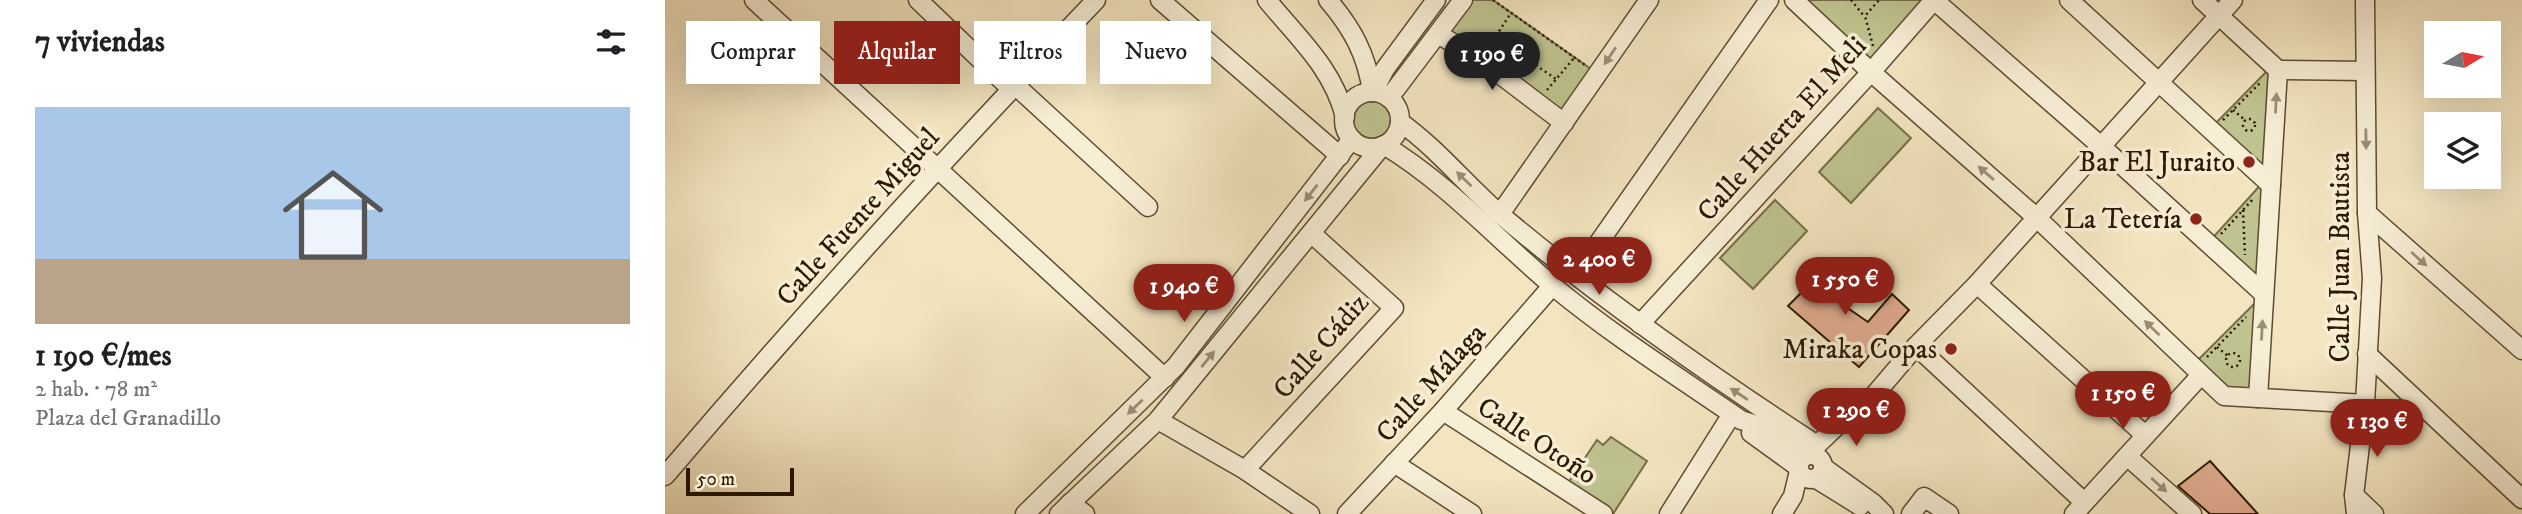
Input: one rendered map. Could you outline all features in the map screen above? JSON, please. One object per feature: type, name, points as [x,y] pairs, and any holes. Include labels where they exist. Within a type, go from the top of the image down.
[{"type":"street","points":[[754,0],[1165,378]]},
{"type":"street","points":[[918,0],[1147,207]]},
{"type":"street","name":"Calle Fuente Miguel","points":[[665,476],[937,167],[1096,0]]},
{"type":"street","points":[[1160,0],[1340,156]]},
{"type":"street","points":[[1266,0],[1319,61],[1340,96],[1347,128],[1366,147],[1383,145],[1406,158],[1553,285],[1624,341],[1736,417],[1757,425],[1877,514]]},
{"type":"street","points":[[1328,0],[1353,31],[1375,94]]},
{"type":"street","points":[[1375,94],[1385,69],[1436,0]]},
{"type":"street","points":[[1025,514],[1165,378],[1340,156],[1351,102],[1375,94],[1438,34],[1463,0]]},
{"type":"street","points":[[1576,275],[1769,0]]},
{"type":"street","points":[[1794,0],[1875,68],[2224,396],[2365,404]]},
{"type":"street","points":[[1934,0],[2102,146],[2264,297]]},
{"type":"street","name":"Calle Huerta El Meli","points":[[1640,324],[1934,0]]},
{"type":"street","points":[[2069,0],[2269,183]]},
{"type":"street","points":[[2202,0],[2276,69],[2364,71]]},
{"type":"street","points":[[1782,514],[1843,420],[1865,406],[1916,346],[1977,284],[2233,0]]},
{"type":"street","name":"Calle Juan Bautista","points":[[2356,514],[2354,495],[2365,404],[2372,278],[2364,71],[2365,0]]},
{"type":"street","points":[[1500,214],[1645,2]]},
{"type":"street","points":[[1438,34],[1481,60],[1564,123]]},
{"type":"street","points":[[1319,61],[1398,109],[1400,124],[1445,190]]},
{"type":"street","points":[[2258,398],[2276,69]]},
{"type":"street","points":[[1064,509],[1159,420],[1383,145],[1394,138],[1400,124]]},
{"type":"street","points":[[1400,124],[1417,134],[1500,214],[1684,357],[1812,464],[1873,503],[1885,514]]},
{"type":"street","points":[[1308,129],[1347,128]]},
{"type":"street","points":[[2368,213],[2522,350]]},
{"type":"street","name":"Calle Cádiz","points":[[1245,470],[1394,308],[1311,233]]},
{"type":"street","points":[[1977,284],[2145,435]]},
{"type":"street","name":"Calle Málaga","points":[[1347,514],[1443,411],[1553,285]]},
{"type":"street","points":[[1916,346],[2079,508],[2198,372]]},
{"type":"street","points":[[2367,355],[2522,499]]},
{"type":"street","name":"Calle Otoño","points":[[1443,411],[1603,514]]},
{"type":"street","points":[[1669,514],[1736,417]]},
{"type":"street","points":[[1159,420],[1245,470],[1285,508],[1310,514]]},
{"type":"street","points":[[2127,456],[2192,514]]},
{"type":"street","points":[[1394,463],[1472,514]]},
{"type":"street","points":[[2354,495],[2374,514]]},
{"type":"street","points":[[1911,514],[1924,497],[1947,513]]},
{"type":"street","points":[[1064,509],[1085,514]]},
{"type":"path","points":[[1493,0],[1598,74]]},
{"type":"path","points":[[1851,0],[1865,16],[1875,68]]},
{"type":"path","points":[[1865,16],[1879,0]]},
{"type":"path","points":[[1481,60],[1511,13]]},
{"type":"path","points":[[1495,37],[1556,79]]},
{"type":"path","points":[[1536,102],[1574,58]]},
{"type":"path","points":[[2212,131],[2276,69]]},
{"type":"path","points":[[2233,110],[2245,120]]},
{"type":"path","points":[[2211,245],[2269,183]]},
{"type":"path","points":[[2243,210],[2245,277]]},
{"type":"path","points":[[2198,372],[2217,347],[2264,297]]},
{"type":"path","points":[[2217,347],[2228,356]]},
{"type":"green space","points":[[1463,0],[1493,0],[1598,74],[1564,123],[1438,34]]},
{"type":"green space","points":[[1794,0],[1934,0],[1871,72]]},
{"type":"green space","points":[[2273,65],[2278,70],[2258,398],[2224,396],[2192,366],[2264,294],[2208,243],[2265,180],[2210,129]]},
{"type":"green space","points":[[1372,97],[1388,104],[1395,120],[1388,136],[1372,143],[1356,136],[1349,120],[1356,104]]},
{"type":"green space","points":[[1878,108],[1911,138],[1851,203],[1819,172]]},
{"type":"green space","points":[[1775,200],[1807,231],[1753,289],[1720,258]]},
{"type":"green space","points":[[1611,437],[1647,461],[1613,514],[1603,514],[1564,489],[1597,440],[1603,445]]},
{"type":"building","points":[[1830,264],[1850,286],[1836,300],[1868,322],[1892,294],[1909,310],[1859,367],[1788,306]]},
{"type":"building","points":[[2210,461],[2258,514],[2210,514],[2178,486]]},
{"type":"place","name":"Bar El Juraito","points":[[2249,162]]},
{"type":"place","name":"La Tetería","points":[[2196,219]]},
{"type":"place","name":"Miraka Copas","points":[[1951,349]]}]
